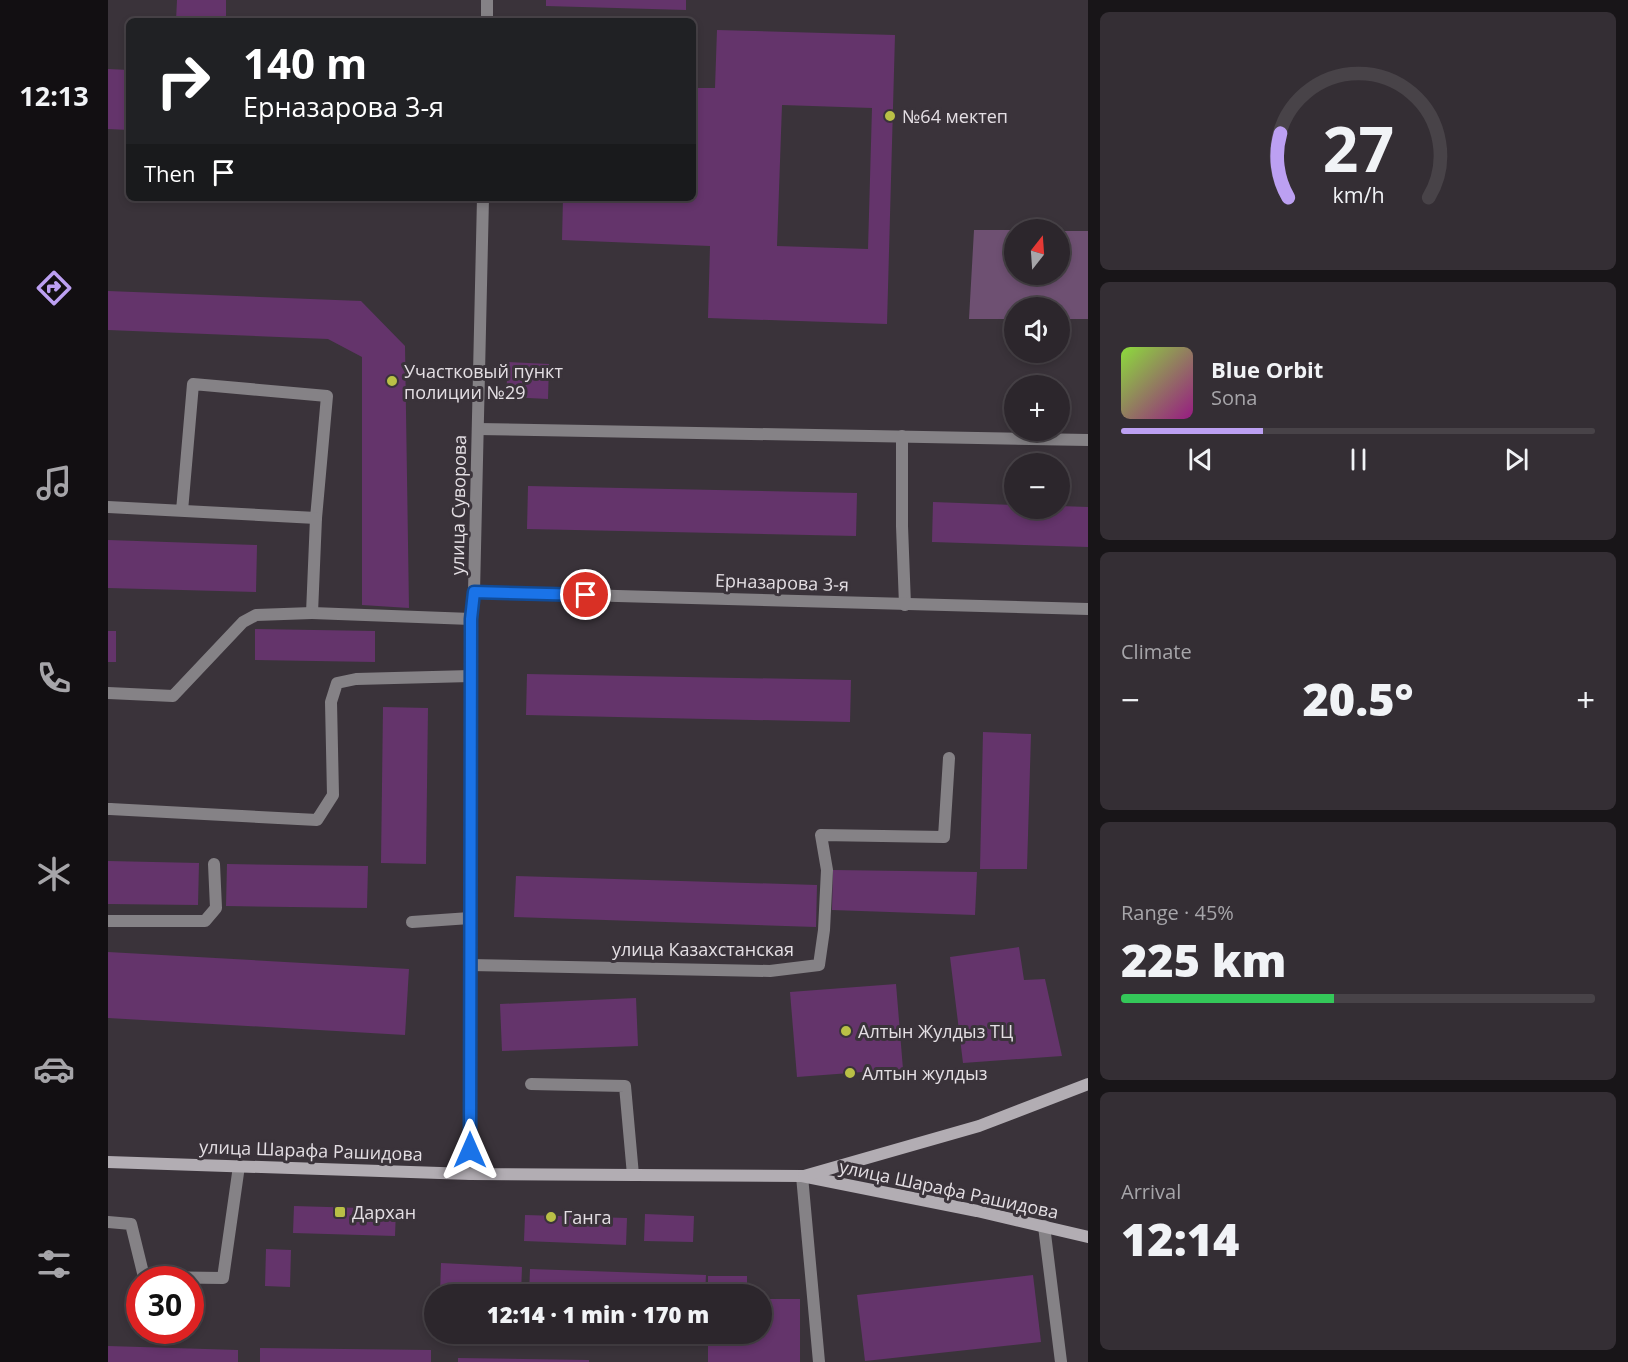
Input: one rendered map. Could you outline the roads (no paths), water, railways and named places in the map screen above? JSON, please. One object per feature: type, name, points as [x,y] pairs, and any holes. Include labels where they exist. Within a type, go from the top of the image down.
[{"type":"main road","name":"улица Шарафа Рашидова","points":[[802,1176],[979,1126],[1088,1084]]},
{"type":"main road","name":"улица Шарафа Рашидова","points":[[108,1162],[470,1174],[802,1176],[977,1211],[1088,1237]]},
{"type":"street","points":[[487,0],[487,18]]},
{"type":"street","name":"улица Суворова","points":[[470,1174],[471,619],[474,592],[483,201]]},
{"type":"street","points":[[182,511],[193,384],[327,396],[316,518],[312,613]]},
{"type":"street","points":[[478,429],[1088,440]]},
{"type":"street","points":[[902,436],[905,605]]},
{"type":"street","points":[[108,507],[316,518]]},
{"type":"street","name":"Ерназарова 3-я","points":[[474,592],[1088,609]]},
{"type":"street","points":[[108,693],[173,696],[243,622],[256,615],[312,613],[471,619]]},
{"type":"street","points":[[109,809],[317,820],[333,795],[332,702],[337,683],[356,679],[471,676]]},
{"type":"street","name":"улица Казахстанская","points":[[470,965],[770,971],[819,965],[824,930],[827,870],[822,835],[944,837],[949,758]]},
{"type":"street","points":[[108,921],[205,921],[216,908],[214,864]]},
{"type":"street","points":[[412,922],[470,918]]},
{"type":"street","points":[[531,1084],[625,1086],[633,1175]]},
{"type":"street","points":[[108,1222],[131,1224],[144,1277],[224,1278],[239,1166]]},
{"type":"street","points":[[802,1176],[819,1362]]},
{"type":"street","points":[[1044,1226],[1061,1362]]},
{"type":"place","name":"№64 мектеп","points":[[890,116]]},
{"type":"place","name":"Участковый пункт полиции №29","points":[[392,381]]},
{"type":"place","name":"Алтын Жулдыз ТЦ","points":[[846,1031]]},
{"type":"place","name":"Алтын жулдыз","points":[[850,1073]]},
{"type":"place","name":"Дархан","points":[[340,1212]]},
{"type":"place","name":"Ганга","points":[[551,1217]]}]
